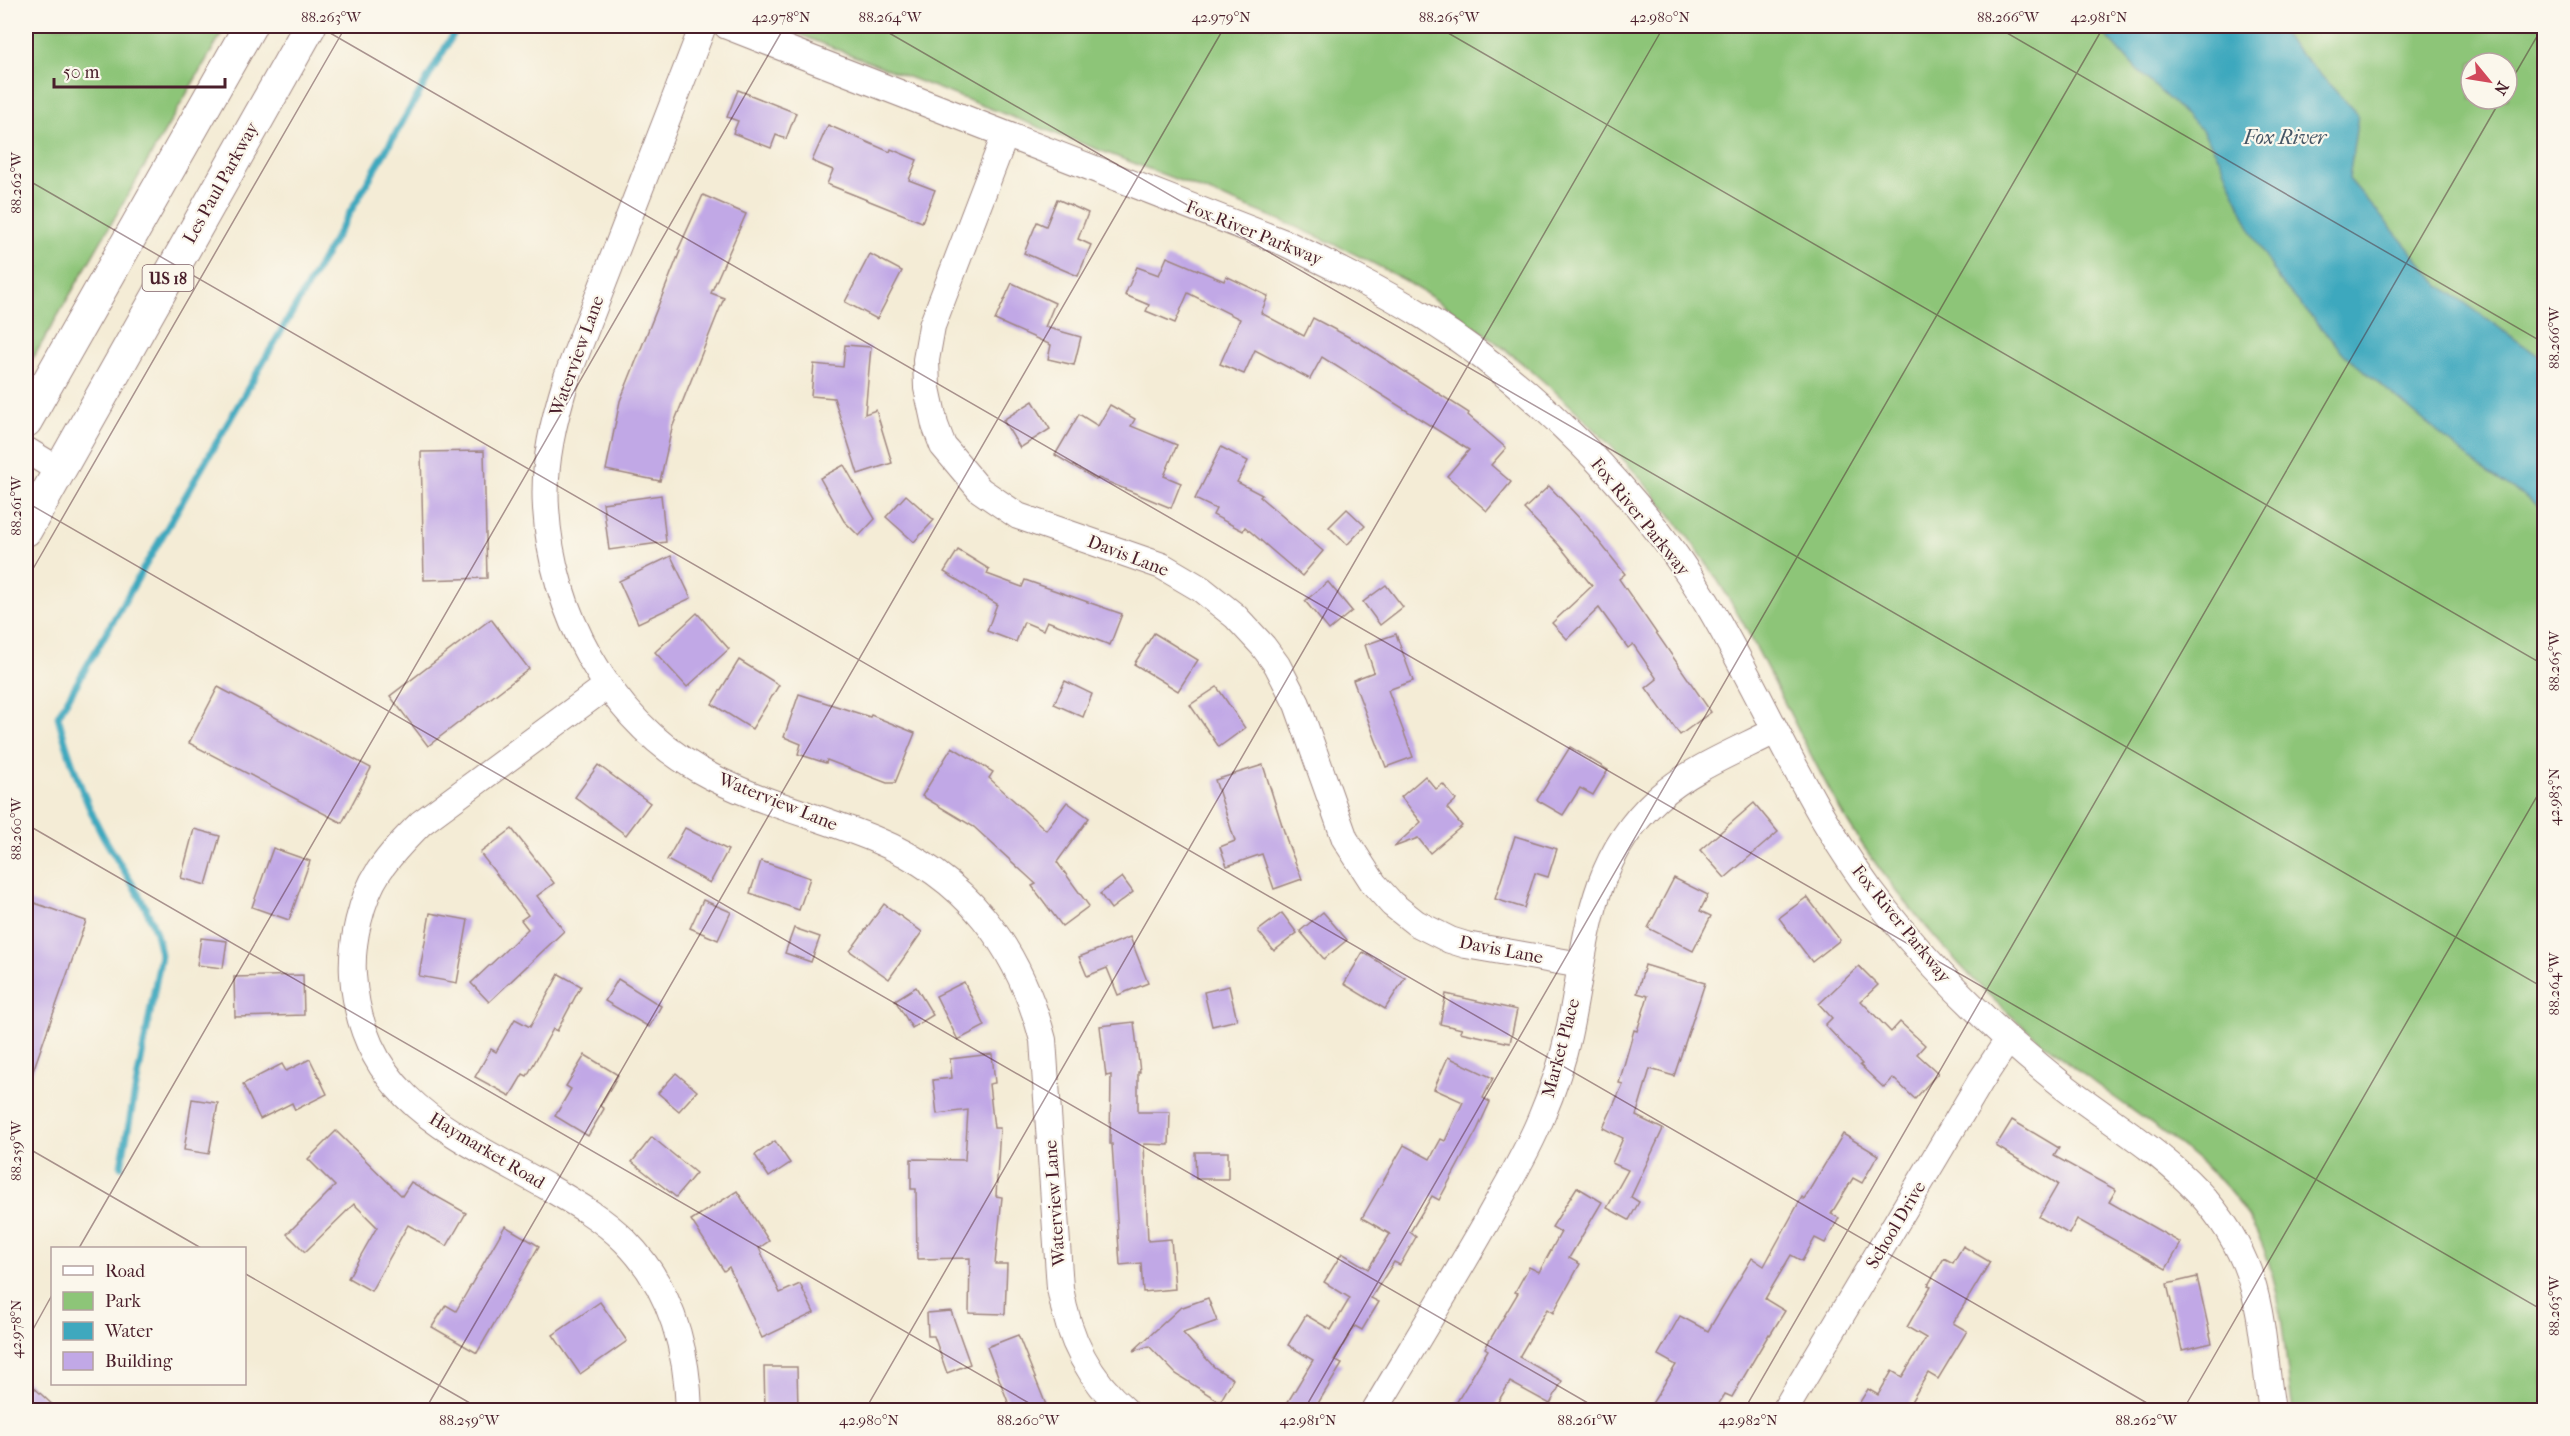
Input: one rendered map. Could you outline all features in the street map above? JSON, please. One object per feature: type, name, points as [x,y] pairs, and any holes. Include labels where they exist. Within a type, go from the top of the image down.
[{"type":"main road","name":"US 18","points":[[26,421],[250,26]]},
{"type":"main road","name":"Les Paul Parkway","points":[[26,530],[310,26]]},
{"type":"street","name":"Waterview Lane","points":[[703,26],[567,377],[554,419],[549,452],[546,506],[557,578],[583,646],[608,685],[625,708],[671,751],[698,769],[740,791],[874,839],[918,860],[965,897],[1002,942],[1017,966],[1034,1005],[1043,1041],[1060,1288],[1064,1312],[1075,1344],[1091,1372],[1102,1388],[1125,1410]]},
{"type":"street","name":"Fox River Parkway","points":[[727,26],[1295,248],[1356,277],[1428,319],[1491,364],[1569,433],[1621,487],[1668,545],[1706,602],[1820,814],[1884,909],[1932,966],[2008,1040],[2062,1084],[2173,1165],[2200,1192],[2218,1215],[2246,1264],[2255,1294],[2272,1410]]},
{"type":"street","name":"Davis Lane","points":[[1005,135],[932,326],[926,360],[927,388],[935,425],[944,446],[966,477],[980,490],[1018,516],[1162,566],[1201,589],[1235,616],[1263,646],[1276,665],[1297,704],[1345,839],[1374,884],[1392,904],[1416,922],[1450,940],[1466,945],[1581,965]]},
{"type":"street","points":[[26,450],[59,470]]},
{"type":"street","name":"Haymarket Road","points":[[608,685],[421,823],[398,846],[378,872],[366,899],[357,930],[353,964],[355,993],[361,1024],[374,1054],[385,1074],[407,1100],[432,1121],[596,1217],[625,1241],[638,1256],[659,1283],[673,1316],[685,1357],[689,1410]]},
{"type":"street","name":"Market Place","points":[[1375,1410],[1524,1155],[1552,1088],[1568,1037],[1593,903],[1606,868],[1635,822],[1658,798],[1690,775],[1775,730]]},
{"type":"street","name":"School Drive","points":[[1785,1410],[1980,1082],[2008,1040]]},
{"type":"green space","points":[[26,26],[226,26],[26,367]]},
{"type":"green space","points":[[778,26],[2544,26],[2544,1410],[2293,1410],[2281,1319],[2272,1274],[2256,1231],[2243,1209],[2210,1171],[2170,1137],[2068,1063],[2012,1016],[1977,983],[1896,891],[1841,811],[1750,637],[1711,569],[1658,499],[1595,429],[1561,396],[1488,336],[1450,309],[1377,265],[1278,219]]},
{"type":"water","name":"Fox River","points":[[2098,26],[2275,26],[2358,115],[2349,179],[2440,285],[2544,360],[2544,509],[2484,471],[2345,355],[2280,281],[2253,235],[2220,159],[2202,130],[2137,70]]},
{"type":"building","points":[[738,90],[796,113],[786,139],[776,135],[771,148],[733,133],[738,121],[727,117]]},
{"type":"building","points":[[828,125],[890,152],[891,149],[917,160],[909,180],[935,190],[922,222],[827,184],[833,170],[812,161]]},
{"type":"building","points":[[703,195],[746,214],[711,293],[724,298],[672,428],[660,481],[606,470],[620,401],[680,251],[678,250]]},
{"type":"building","points":[[1057,199],[1088,213],[1078,239],[1091,245],[1078,276],[1024,253],[1037,222],[1046,226]]},
{"type":"building","points":[[870,254],[902,271],[877,319],[845,302]]},
{"type":"building","points":[[1167,257],[1224,281],[1226,276],[1268,296],[1261,313],[1304,336],[1313,318],[1360,343],[1469,413],[1468,415],[1506,448],[1491,465],[1511,482],[1487,511],[1447,476],[1469,450],[1322,357],[1310,379],[1255,350],[1244,374],[1220,364],[1240,319],[1188,293],[1175,323],[1146,311],[1149,305],[1125,295],[1137,267],[1159,275]]},
{"type":"building","points":[[1012,283],[1055,303],[1045,327],[1081,337],[1074,365],[1048,359],[1051,345],[995,320]]},
{"type":"building","points":[[845,345],[871,347],[865,414],[876,410],[892,463],[858,474],[834,398],[811,396],[814,364],[843,367]]},
{"type":"building","points":[[1033,401],[1050,429],[1020,448],[1003,420]]},
{"type":"building","points":[[1110,405],[1135,419],[1131,426],[1177,445],[1164,476],[1181,483],[1171,508],[1098,478],[1097,480],[1055,455],[1079,414],[1098,426]]},
{"type":"building","points":[[1221,447],[1248,461],[1237,482],[1262,495],[1260,497],[1323,551],[1302,576],[1245,527],[1243,531],[1213,515],[1216,509],[1195,499]]},
{"type":"building","points":[[484,451],[487,578],[424,580],[421,452]]},
{"type":"building","points":[[844,465],[875,519],[859,536],[844,521],[820,478]]},
{"type":"building","points":[[1549,486],[1585,524],[1625,574],[1619,579],[1711,712],[1680,735],[1646,688],[1657,679],[1633,644],[1628,648],[1599,608],[1567,639],[1552,623],[1592,586],[1558,544],[1524,509]]},
{"type":"building","points":[[661,495],[666,542],[609,550],[603,503]]},
{"type":"building","points":[[906,495],[934,520],[914,542],[886,517]]},
{"type":"building","points":[[1347,509],[1365,526],[1347,545],[1329,527]]},
{"type":"building","points":[[958,550],[989,569],[987,574],[1022,587],[1025,580],[1122,614],[1110,645],[1047,621],[1043,630],[1024,622],[1016,642],[987,631],[997,604],[944,572]]},
{"type":"building","points":[[671,556],[691,598],[638,623],[619,581]]},
{"type":"building","points":[[1328,582],[1352,611],[1329,630],[1305,601]]},
{"type":"building","points":[[1386,585],[1403,607],[1380,625],[1363,602]]},
{"type":"building","points":[[697,613],[729,649],[687,687],[655,652]]},
{"type":"building","points":[[491,619],[529,669],[428,746],[390,696]]},
{"type":"building","points":[[1154,633],[1198,660],[1178,691],[1134,664]]},
{"type":"building","points":[[1396,634],[1413,681],[1388,690],[1413,757],[1386,767],[1353,680],[1374,672],[1365,645]]},
{"type":"building","points":[[739,660],[779,685],[752,729],[712,704]]},
{"type":"building","points":[[1065,681],[1092,694],[1083,717],[1054,704]]},
{"type":"building","points":[[218,687],[371,768],[342,823],[189,743]]},
{"type":"building","points":[[1217,687],[1245,728],[1219,747],[1190,705]]},
{"type":"building","points":[[799,694],[870,717],[871,715],[915,733],[895,783],[887,783],[827,760],[826,763],[798,754],[801,744],[784,737]]},
{"type":"building","points":[[952,747],[993,772],[989,778],[1046,830],[1067,802],[1089,818],[1057,862],[1089,906],[1062,926],[1032,886],[1036,884],[974,827],[922,796]]},
{"type":"building","points":[[1570,747],[1608,770],[1593,795],[1580,788],[1563,815],[1537,800]]},
{"type":"building","points":[[598,765],[650,803],[626,835],[575,797]]},
{"type":"building","points":[[1263,765],[1288,844],[1302,879],[1274,889],[1262,854],[1227,866],[1220,847],[1235,841],[1215,780]]},
{"type":"building","points":[[1425,776],[1436,789],[1443,784],[1456,800],[1447,808],[1462,826],[1430,853],[1418,838],[1394,847],[1421,822],[1401,797]]},
{"type":"building","points":[[1754,803],[1778,832],[1725,878],[1700,850]]},
{"type":"building","points":[[685,828],[728,850],[710,883],[667,860]]},
{"type":"building","points":[[194,829],[220,836],[206,885],[181,878]]},
{"type":"building","points":[[512,829],[554,883],[537,896],[564,931],[489,1002],[471,983],[528,929],[521,920],[528,915],[480,853]]},
{"type":"building","points":[[1515,836],[1557,849],[1548,877],[1535,873],[1524,908],[1495,899]]},
{"type":"building","points":[[273,848],[310,861],[289,920],[252,907]]},
{"type":"building","points":[[761,861],[810,878],[799,910],[750,893]]},
{"type":"building","points":[[1122,877],[1133,892],[1111,909],[1100,894]]},
{"type":"building","points":[[1674,878],[1708,895],[1700,911],[1711,916],[1693,951],[1648,928]]},
{"type":"building","points":[[1807,897],[1840,940],[1812,962],[1779,918]]},
{"type":"building","points":[[26,900],[86,921],[28,1085],[26,1084]]},
{"type":"building","points":[[703,900],[731,912],[718,940],[690,928]]},
{"type":"building","points":[[884,904],[922,932],[889,979],[850,951]]},
{"type":"building","points":[[1323,912],[1347,940],[1324,959],[1300,931]]},
{"type":"building","points":[[430,913],[468,920],[457,983],[419,976]]},
{"type":"building","points":[[1282,913],[1297,933],[1274,951],[1258,931]]},
{"type":"building","points":[[794,928],[820,937],[811,962],[785,953]]},
{"type":"building","points":[[1130,937],[1148,983],[1118,995],[1107,968],[1087,976],[1079,957]]},
{"type":"building","points":[[201,938],[227,941],[223,968],[197,965]]},
{"type":"building","points":[[1363,952],[1405,978],[1385,1009],[1344,984]]},
{"type":"building","points":[[1645,965],[1705,983],[1674,1076],[1650,1069],[1636,1116],[1663,1129],[1631,1197],[1639,1202],[1629,1220],[1607,1208],[1628,1170],[1612,1163],[1623,1138],[1603,1128],[1623,1084],[1619,1083],[1634,1030],[1637,1031],[1648,996],[1637,993]]},
{"type":"building","points":[[1859,966],[1878,985],[1861,1001],[1891,1032],[1900,1022],[1925,1045],[1917,1054],[1938,1073],[1915,1099],[1893,1078],[1884,1088],[1825,1025],[1832,1018],[1819,1004]]},
{"type":"building","points":[[559,974],[581,986],[557,1031],[553,1029],[527,1076],[523,1074],[510,1096],[475,1077],[491,1049],[496,1052],[515,1019],[530,1027]]},
{"type":"building","points":[[303,975],[304,1015],[235,1017],[234,977]]},
{"type":"building","points":[[618,979],[661,1006],[649,1027],[605,1001]]},
{"type":"building","points":[[964,982],[985,1026],[958,1040],[936,996]]},
{"type":"building","points":[[1229,986],[1237,1020],[1212,1026],[1204,992]]},
{"type":"building","points":[[916,987],[933,1015],[912,1028],[895,1000]]},
{"type":"building","points":[[1446,994],[1517,1010],[1510,1043],[1460,1032],[1462,1029],[1440,1024]]},
{"type":"building","points":[[1134,1022],[1140,1072],[1138,1072],[1138,1112],[1170,1112],[1169,1145],[1144,1144],[1148,1241],[1171,1239],[1175,1289],[1143,1292],[1141,1263],[1120,1265],[1112,1144],[1110,1144],[1111,1075],[1106,1076],[1100,1026]]},
{"type":"building","points":[[992,1054],[995,1083],[989,1084],[994,1128],[1000,1128],[996,1196],[1002,1197],[995,1264],[1007,1264],[1005,1314],[969,1313],[970,1258],[917,1259],[916,1189],[911,1189],[911,1159],[965,1160],[968,1110],[937,1114],[933,1080],[952,1078],[950,1059]]},
{"type":"building","points":[[585,1055],[618,1075],[600,1106],[604,1109],[588,1136],[555,1116],[571,1089],[566,1086]]},
{"type":"building","points":[[1448,1057],[1493,1078],[1483,1098],[1490,1102],[1477,1130],[1439,1200],[1432,1196],[1410,1232],[1416,1237],[1400,1265],[1394,1262],[1371,1298],[1379,1302],[1362,1330],[1355,1326],[1334,1360],[1342,1364],[1314,1410],[1283,1410],[1313,1360],[1288,1345],[1306,1315],[1331,1330],[1350,1298],[1324,1282],[1342,1253],[1368,1269],[1390,1234],[1362,1218],[1404,1145],[1430,1159],[1441,1139],[1445,1141],[1463,1102],[1434,1089]]},
{"type":"building","points":[[310,1059],[327,1094],[295,1110],[292,1103],[260,1119],[243,1084],[282,1064],[286,1071]]},
{"type":"building","points":[[676,1073],[697,1091],[679,1111],[658,1093]]},
{"type":"building","points":[[192,1099],[218,1103],[209,1154],[184,1150]]},
{"type":"building","points":[[2012,1120],[2059,1148],[2054,1156],[2116,1190],[2109,1202],[2181,1243],[2166,1269],[2077,1219],[2069,1234],[2039,1217],[2058,1184],[1996,1146]]},
{"type":"building","points":[[336,1131],[402,1196],[411,1182],[466,1213],[447,1246],[408,1225],[371,1291],[348,1278],[377,1227],[354,1204],[305,1252],[287,1234],[335,1186],[308,1159]]},
{"type":"building","points":[[1843,1134],[1878,1155],[1862,1183],[1853,1178],[1831,1214],[1839,1218],[1825,1243],[1815,1238],[1802,1261],[1791,1255],[1765,1299],[1785,1311],[1732,1397],[1725,1394],[1715,1410],[1648,1410],[1676,1365],[1658,1355],[1680,1316],[1708,1331],[1752,1258],[1764,1266],[1802,1197],[1804,1199]]},
{"type":"building","points":[[652,1137],[696,1173],[676,1197],[632,1162]]},
{"type":"building","points":[[775,1141],[790,1163],[769,1177],[755,1155]]},
{"type":"building","points":[[1195,1152],[1228,1152],[1228,1179],[1196,1179]]},
{"type":"building","points":[[1577,1187],[1602,1202],[1569,1258],[1580,1264],[1553,1313],[1547,1309],[1519,1357],[1562,1381],[1550,1404],[1510,1382],[1493,1410],[1452,1410],[1488,1350],[1485,1348],[1518,1293],[1515,1292],[1529,1267],[1539,1272],[1561,1232],[1552,1227]]},
{"type":"building","points":[[737,1191],[769,1241],[759,1248],[780,1293],[800,1284],[814,1313],[762,1338],[729,1267],[724,1271],[691,1220]]},
{"type":"building","points":[[505,1226],[539,1246],[477,1353],[432,1327],[446,1305],[456,1311]]},
{"type":"building","points":[[1963,1246],[1990,1262],[1953,1323],[1967,1331],[1938,1379],[1928,1373],[1906,1410],[1855,1410],[1868,1389],[1878,1395],[1892,1371],[1902,1377],[1926,1338],[1907,1327],[1944,1258],[1953,1263]]},
{"type":"building","points":[[2197,1277],[2212,1343],[2182,1350],[2167,1284]]},
{"type":"building","points":[[1208,1298],[1217,1321],[1183,1333],[1214,1367],[1233,1379],[1220,1402],[1176,1374],[1149,1346],[1133,1351],[1180,1308]]},
{"type":"building","points":[[600,1302],[627,1341],[580,1374],[553,1335]]},
{"type":"building","points":[[951,1311],[970,1364],[947,1373],[934,1336],[928,1336],[927,1313]]},
{"type":"building","points":[[1018,1335],[1048,1410],[1011,1410],[987,1347]]},
{"type":"building","points":[[764,1367],[797,1367],[798,1410],[765,1410]]},
{"type":"building","points":[[26,1380],[58,1410],[26,1410]]},
{"type":"waterway","points":[[121,1166],[161,955],[145,906],[101,832],[88,805],[58,716],[458,26]]}]
